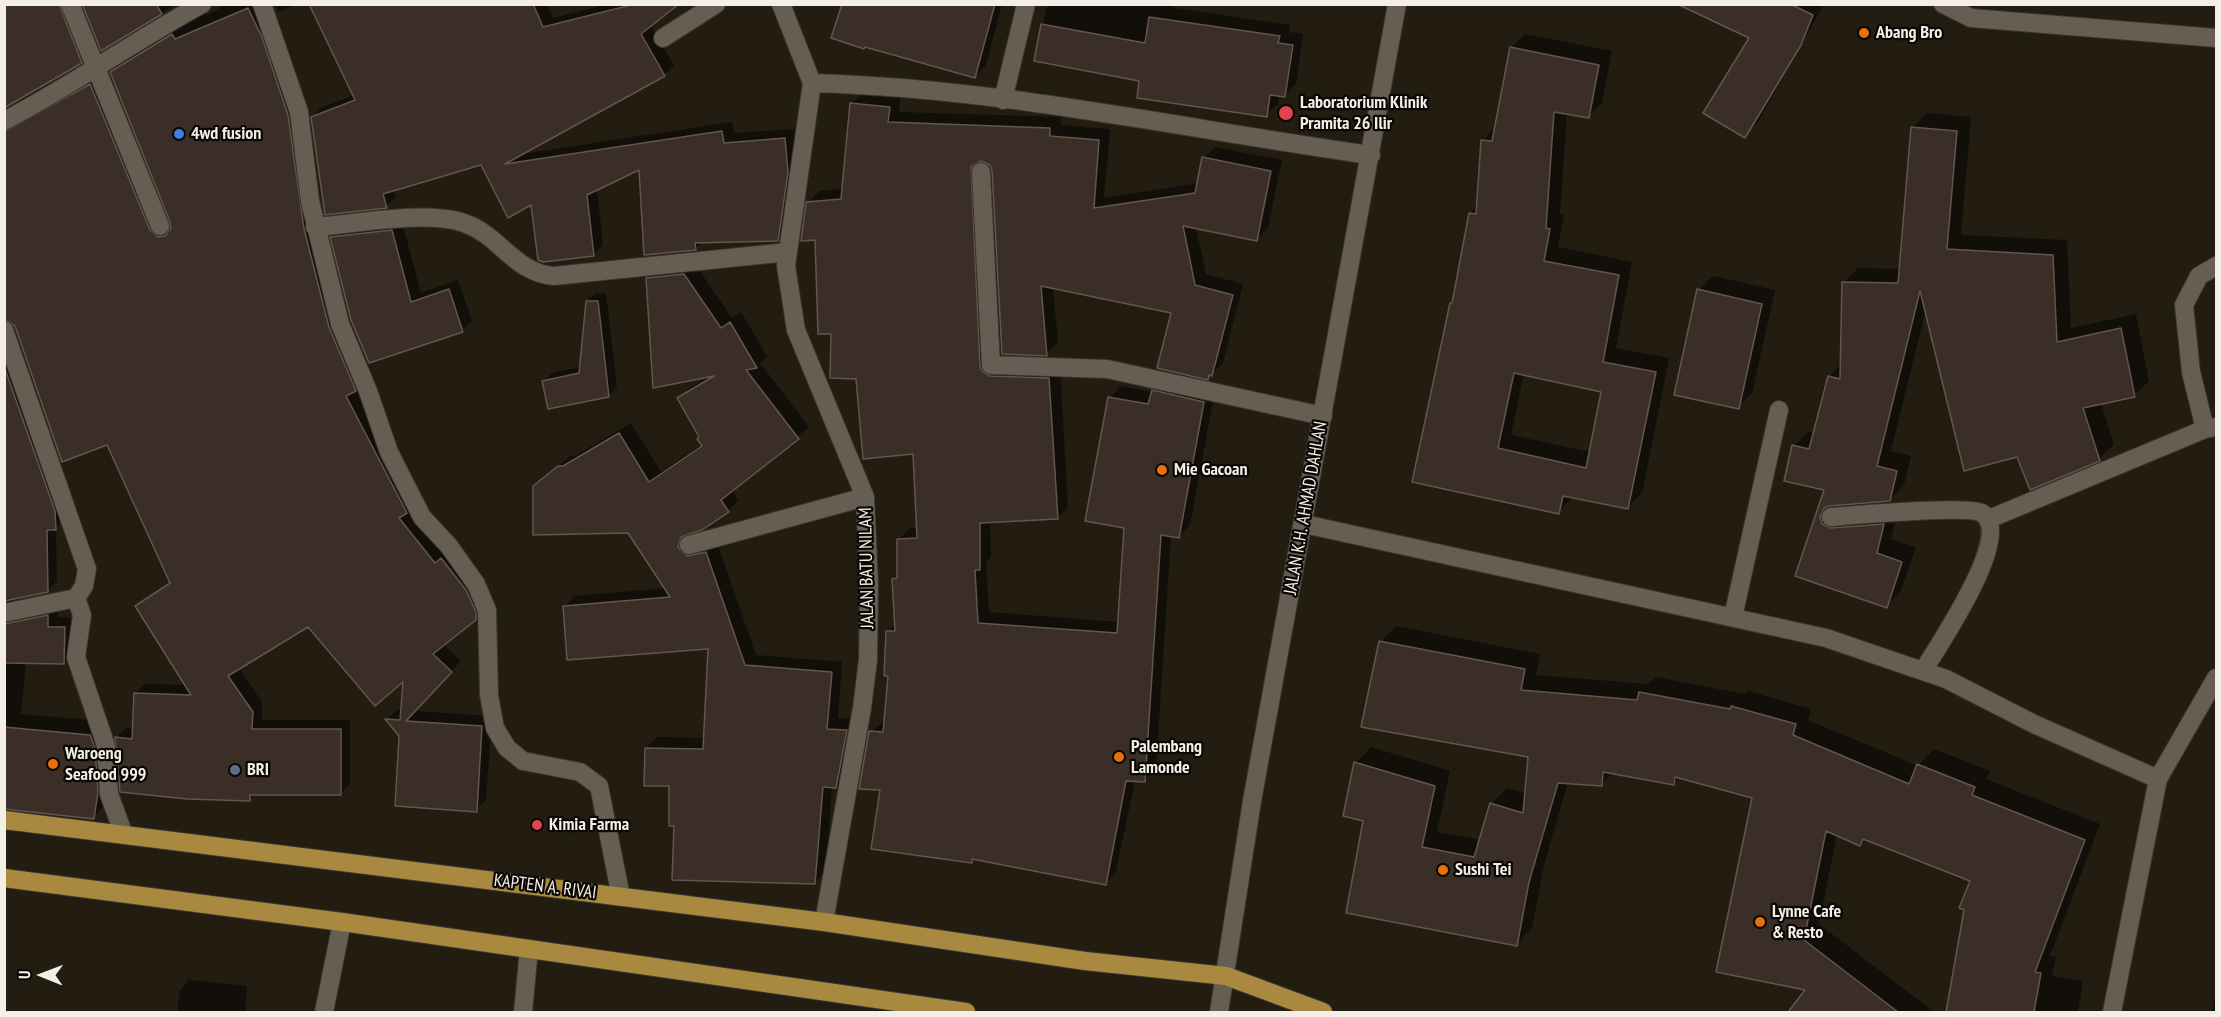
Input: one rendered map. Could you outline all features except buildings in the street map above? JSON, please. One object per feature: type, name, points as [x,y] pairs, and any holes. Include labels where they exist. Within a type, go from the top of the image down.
[{"type":"main road","name":"KAPTEN A. RIVAI","points":[[4,820],[824,922],[1085,961],[1226,976],[1323,1012]]},
{"type":"main road","points":[[4,878],[342,922],[955,1012]]},
{"type":"street","points":[[70,4],[160,226]]},
{"type":"street","points":[[4,121],[60,92],[158,28],[202,4]]},
{"type":"street","points":[[261,4],[299,112],[315,227],[340,324],[369,391],[389,452],[422,517],[449,546],[476,584],[487,610],[489,696],[495,728],[507,748],[523,761],[580,772],[599,786],[621,897]]},
{"type":"street","points":[[663,38],[716,4]]},
{"type":"street","points":[[781,4],[812,83],[871,84],[1003,100],[1371,155]]},
{"type":"street","points":[[1003,100],[1026,4]]},
{"type":"street","name":"JALAN K.H. AHMAD DAHLAN","points":[[1219,1012],[1252,801],[1397,4]]},
{"type":"street","points":[[1943,4],[1972,11],[2217,38]]},
{"type":"street","name":"JALAN BATU NILAM","points":[[812,83],[786,266],[796,330],[865,497],[869,584],[868,660],[862,708],[824,922]]},
{"type":"street","points":[[981,172],[991,365],[1107,369],[1323,416]]},
{"type":"street","points":[[315,227],[426,218],[463,223],[492,239],[531,272],[554,276],[788,252]]},
{"type":"street","points":[[1989,519],[2211,428],[2191,372],[2184,305],[2199,276],[2217,266]]},
{"type":"street","points":[[4,330],[87,569],[84,586],[76,598],[4,613]]},
{"type":"street","points":[[1733,617],[1779,410]]},
{"type":"street","points":[[689,545],[865,497]]},
{"type":"street","points":[[1831,516],[1926,511],[1979,512],[1989,519],[1992,529],[1982,569],[1923,671]]},
{"type":"street","points":[[1304,524],[1826,638],[1946,679],[2034,724],[2158,779]]},
{"type":"street","points":[[76,598],[82,615],[76,657],[109,757],[106,781],[124,835]]},
{"type":"street","points":[[2112,1012],[2158,779],[2217,678]]},
{"type":"street","points":[[324,1012],[342,922]]},
{"type":"street","points":[[523,1012],[529,949]]},
{"type":"place","name":"Abang Bro","points":[[1864,33]]},
{"type":"place","name":"Laboratorium Klinik Pramita 26 Ilir","points":[[1286,113]]},
{"type":"place","name":"4wd fusion","points":[[179,134]]},
{"type":"place","name":"Mie Gacoan","points":[[1162,470]]},
{"type":"place","name":"Palembang Lamonde","points":[[1119,757]]},
{"type":"place","name":"Waroeng Seafood 999","points":[[53,764]]},
{"type":"place","name":"BRI","points":[[235,770]]},
{"type":"place","name":"Kimia Farma","points":[[537,825]]},
{"type":"place","name":"Sushi Tei","points":[[1443,870]]},
{"type":"place","name":"Lynne Cafe & Resto","points":[[1760,922]]}]
